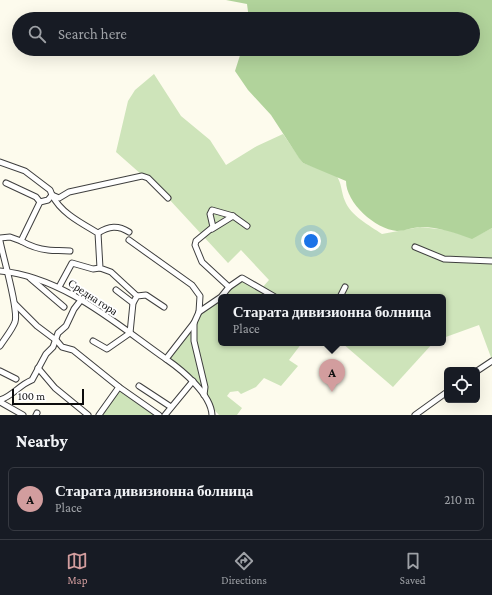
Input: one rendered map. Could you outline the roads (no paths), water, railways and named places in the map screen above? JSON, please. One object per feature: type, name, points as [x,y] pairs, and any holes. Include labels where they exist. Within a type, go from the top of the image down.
[{"type":"street","points":[[0,162],[25,171],[50,190],[54,200],[70,216],[98,233]]},
{"type":"street","points":[[52,195],[59,198],[70,192],[142,176],[148,178],[168,198]]},
{"type":"street","points":[[6,183],[36,197],[40,202]]},
{"type":"street","points":[[21,241],[40,202],[48,200],[52,195]]},
{"type":"street","points":[[212,230],[213,225],[210,214],[212,210],[233,216],[247,226]]},
{"type":"street","points":[[229,287],[202,262],[195,245],[196,241],[233,216]]},
{"type":"street","points":[[98,233],[113,226],[124,228],[129,232]]},
{"type":"street","points":[[98,233],[100,268]]},
{"type":"street","points":[[0,346],[15,322],[15,304],[6,271],[0,240],[10,237],[34,248],[50,251],[59,249],[70,251]]},
{"type":"street","points":[[129,240],[192,285],[200,296],[200,312]]},
{"type":"street","points":[[415,247],[444,259],[492,261]]},
{"type":"street","points":[[59,287],[72,263],[93,269],[100,268],[111,272],[137,296],[146,295],[164,307]]},
{"type":"street","name":"Средна гора","points":[[0,271],[6,271],[43,280],[59,287],[81,300],[166,359],[193,381],[204,395]]},
{"type":"street","points":[[30,278],[64,307]]},
{"type":"street","points":[[223,294],[229,287],[242,278],[270,294]]},
{"type":"street","points":[[342,294],[345,287]]},
{"type":"street","points":[[116,290],[133,303]]},
{"type":"street","points":[[93,341],[107,350],[130,333],[133,303],[137,296]]},
{"type":"street","points":[[166,359],[194,323],[200,312],[218,299]]},
{"type":"street","points":[[0,401],[8,398],[23,384],[32,380],[46,354],[53,347],[55,340],[66,326],[74,309],[81,300]]},
{"type":"street","points":[[15,304],[37,326],[62,347],[73,350],[119,387],[159,415]]},
{"type":"street","points":[[194,323],[194,341],[206,387],[204,395],[213,414]]},
{"type":"street","points":[[480,369],[492,361]]},
{"type":"street","points":[[38,368],[55,388],[88,415]]},
{"type":"street","points":[[0,371],[16,380]]},
{"type":"street","points":[[165,415],[193,381]]},
{"type":"street","points":[[139,386],[171,407]]},
{"type":"street","points":[[99,415],[119,387]]},
{"type":"street","points":[[415,415],[444,394]]},
{"type":"street","points":[[0,401],[24,415]]},
{"type":"place","name":"Старата дивизионна болница","points":[[332,392]]}]
